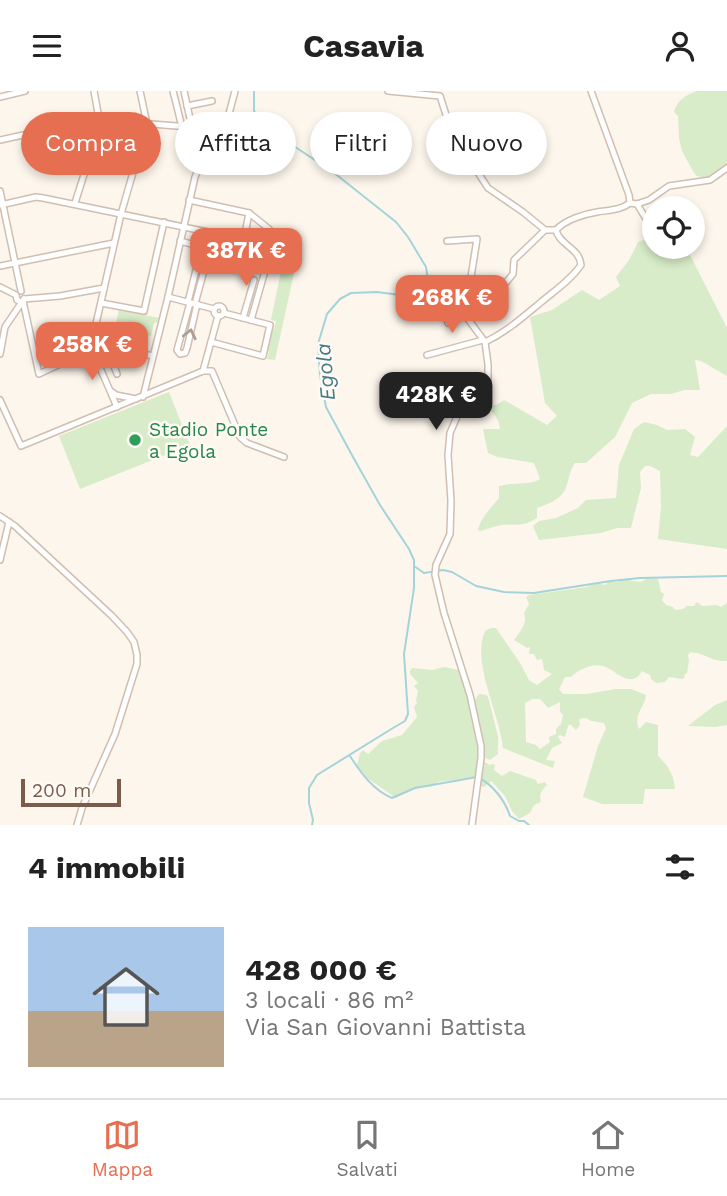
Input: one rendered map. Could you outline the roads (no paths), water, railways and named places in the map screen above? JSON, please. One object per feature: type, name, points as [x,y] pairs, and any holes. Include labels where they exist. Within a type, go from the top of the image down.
[{"type":"street","points":[[0,97],[25,91]]},
{"type":"street","points":[[94,91],[98,112]]},
{"type":"street","points":[[140,91],[144,112]]},
{"type":"street","points":[[173,91],[178,112]]},
{"type":"street","points":[[184,91],[188,112]]},
{"type":"street","points":[[229,112],[235,91]]},
{"type":"street","points":[[388,91],[440,96],[458,142],[488,188],[544,230],[556,230],[561,225],[594,212],[649,200],[669,186],[710,180],[727,168]]},
{"type":"street","points":[[592,91],[630,203]]},
{"type":"street","points":[[177,108],[212,101]]},
{"type":"street","points":[[0,140],[21,136]]},
{"type":"street","points":[[75,203],[84,175]]},
{"type":"street","points":[[0,191],[19,278],[20,299],[39,374],[87,353],[132,175]]},
{"type":"street","points":[[143,397],[196,175]]},
{"type":"street","points":[[1,205],[36,197],[43,198],[266,244]]},
{"type":"street","points":[[189,199],[249,213],[269,229]]},
{"type":"street","points":[[637,204],[642,212]]},
{"type":"street","points":[[244,239],[249,213]]},
{"type":"street","points":[[101,303],[144,311],[164,222]]},
{"type":"street","points":[[467,302],[504,285],[513,274],[514,260],[544,230]]},
{"type":"street","points":[[427,355],[484,341],[506,331],[567,281],[580,265],[579,257],[557,236],[556,230]]},
{"type":"street","points":[[447,241],[477,239],[465,315],[484,341],[488,364],[488,379],[459,412],[450,433],[450,534],[435,572],[444,613],[463,670],[481,753],[472,825]]},
{"type":"street","points":[[180,241],[267,264],[251,320]]},
{"type":"street","points":[[0,266],[114,243]]},
{"type":"street","points":[[202,246],[193,279],[193,302],[187,348],[185,353],[180,354],[177,350],[193,302],[201,281],[205,267]]},
{"type":"street","points":[[193,279],[201,281]]},
{"type":"street","points":[[243,318],[254,280]]},
{"type":"street","points":[[0,287],[20,299],[60,296],[104,288]]},
{"type":"street","points":[[250,295],[258,297]]},
{"type":"street","points":[[168,297],[214,309],[221,306],[224,310],[203,371]]},
{"type":"street","points":[[0,354],[2,331],[20,299]]},
{"type":"street","points":[[211,342],[263,356],[270,325],[221,314]]},
{"type":"street","points":[[447,323],[465,315]]},
{"type":"street","points":[[91,344],[153,356]]},
{"type":"street","points":[[91,344],[117,407]]},
{"type":"street","points":[[106,345],[117,375]]},
{"type":"street","points":[[0,400],[21,446],[203,371],[212,371],[240,437],[247,443],[284,457]]},
{"type":"street","points":[[110,390],[116,395],[136,400]]},
{"type":"street","points":[[0,516],[120,623],[132,639],[137,652],[136,668],[115,734],[82,808],[78,825]]},
{"type":"street","points":[[0,560],[9,522]]},
{"type":"waterway","name":"Egola","points":[[254,91],[254,111],[265,127],[333,172],[396,222],[426,267],[428,280],[423,291],[400,295],[351,293],[340,299],[327,314],[318,344],[326,407],[380,505],[409,549],[414,560],[414,588],[404,654],[408,714],[405,721],[317,775],[309,788],[312,825]]},
{"type":"waterway","points":[[414,566],[424,573],[443,570],[452,572],[476,586],[504,592],[534,593],[640,578],[727,576]]},
{"type":"waterway","points":[[350,756],[373,786],[392,798],[415,788],[477,777],[498,793],[510,816],[529,825]]},
{"type":"place","name":"Stadio Ponte a Egola","points":[[135,440]]}]
